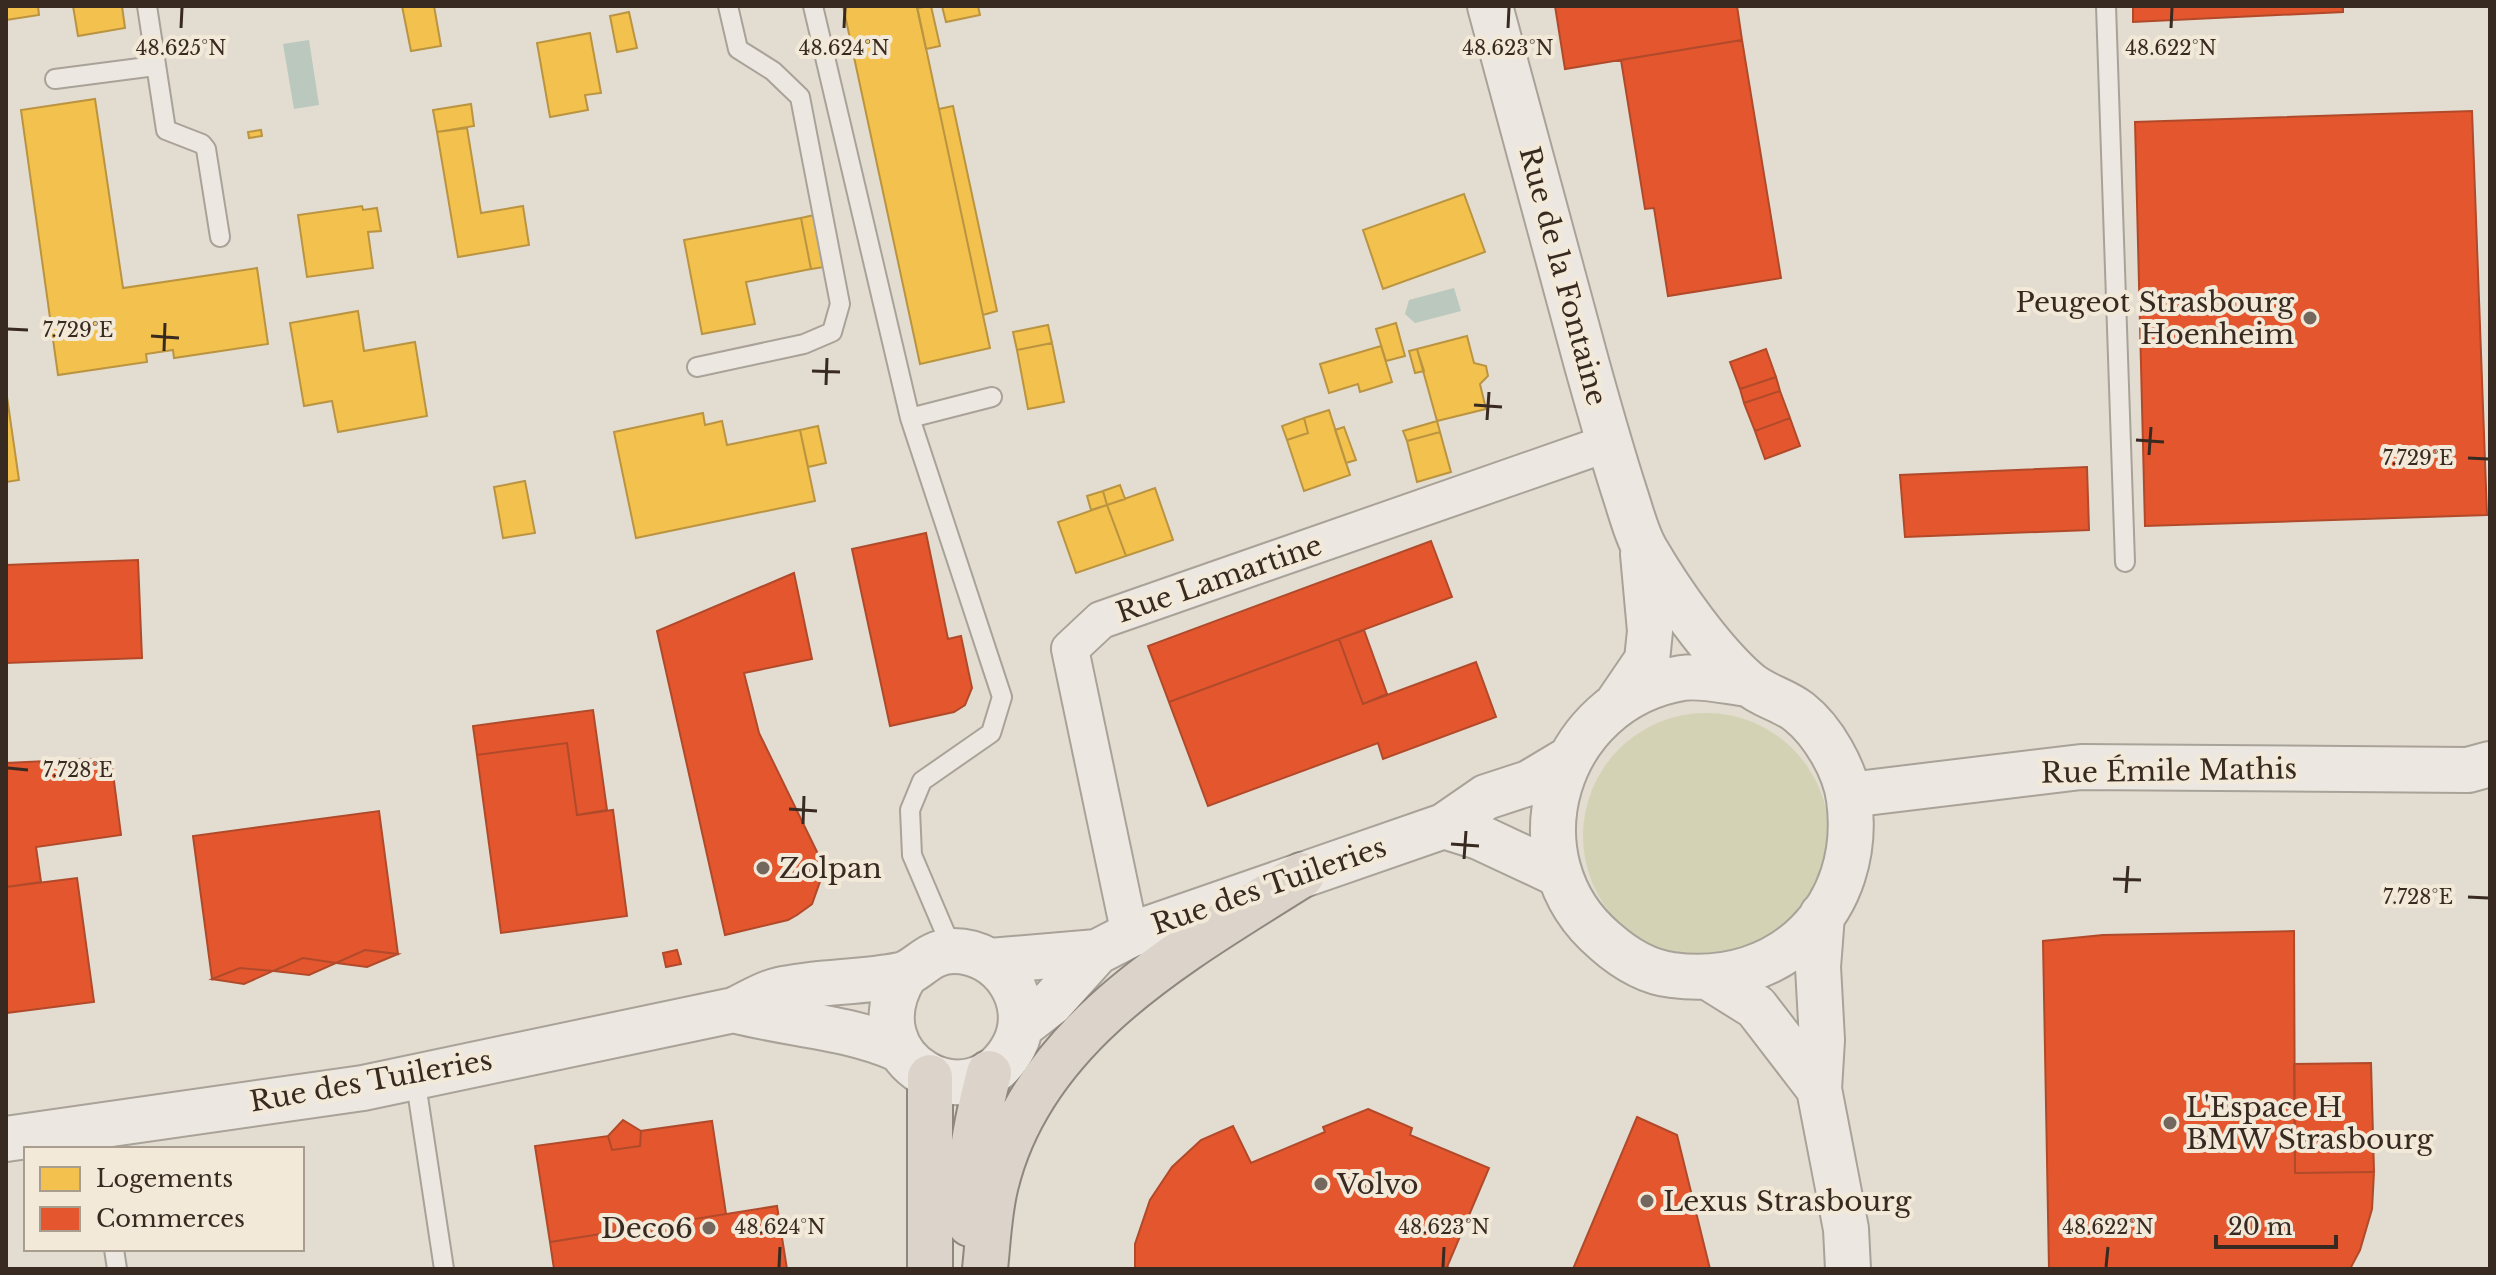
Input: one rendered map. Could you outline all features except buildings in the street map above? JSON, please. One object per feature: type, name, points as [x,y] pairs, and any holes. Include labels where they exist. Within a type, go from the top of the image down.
[{"type":"highway","points":[[985,1269],[995,1184],[1008,1147],[1032,1100],[1061,1056],[1098,1017],[1186,949],[1302,875]]},
{"type":"highway","points":[[914,1063],[930,1269]]},
{"type":"highway","points":[[978,1269],[971,1241],[967,1183],[974,1133],[989,1073]]},
{"type":"street","name":"Rue de la Fontaine","points":[[1490,6],[1608,443],[1642,544],[1672,593],[1749,684],[1800,713],[1829,746],[1849,795],[1851,850],[1836,897],[1806,937],[1765,965],[1722,977],[1667,975],[1624,957],[1587,926],[1558,874],[1552,815],[1566,761],[1601,716],[1653,684],[1688,677],[1749,684]]},
{"type":"street","name":"Rue Lamartine","points":[[1114,943],[1070,649],[1101,620],[1608,443]]},
{"type":"street","name":"Rue de la Fontaine","points":[[1616,707],[1647,660],[1650,631],[1642,544]]},
{"type":"street","name":"Rue des Tuileries","points":[[6,1139],[98,1137],[363,1088],[734,1010],[776,990],[905,975],[935,954],[972,956],[1114,943],[1444,826],[1486,797],[1529,783],[1566,761]]},
{"type":"street","name":"Rue Émile Mathis","points":[[1849,795],[2081,767],[2468,770],[2490,764]]},
{"type":"street","points":[[1444,826],[1479,837],[1558,874]]},
{"type":"street","name":"Rue de la Fontaine","points":[[1822,915],[1818,967],[1822,1040],[1819,1089],[1846,1229],[1848,1269]]},
{"type":"street","name":"Rue des Tuileries","points":[[734,1010],[774,1021],[819,1024],[863,1034],[950,1082],[970,1081],[989,1073],[1009,1053],[1020,1027],[1051,1003],[1114,943]]},
{"type":"street","points":[[972,956],[1005,973],[1015,989],[1020,1027]]},
{"type":"street","points":[[905,975],[891,1008],[891,1029],[914,1063]]},
{"type":"street","name":"Rue de la Fontaine","points":[[1708,977],[1756,1007],[1819,1089]]},
{"type":"lane","points":[[147,6],[166,130],[202,144],[206,149],[220,237]]},
{"type":"lane","points":[[697,367],[804,344],[832,332],[840,304],[800,97],[773,71],[738,49],[728,6]]},
{"type":"lane","points":[[813,6],[910,418],[1002,697],[991,733],[922,781],[910,810],[912,855],[972,956]]},
{"type":"lane","points":[[2106,6],[2125,562]]},
{"type":"lane","points":[[55,79],[155,66]]},
{"type":"lane","points":[[910,418],[992,397]]},
{"type":"lane","points":[[415,1077],[444,1269]]},
{"type":"shaded area","points":[[309,40],[319,105],[294,109],[283,44]]},
{"type":"shaded area","points":[[1454,288],[1461,311],[1415,323],[1405,314],[1409,300]]},
{"type":"shaded area","points":[[1706,713],[1730,715],[1753,722],[1793,749],[1820,789],[1827,812],[1827,860],[1820,883],[1793,923],[1753,950],[1730,957],[1706,959],[1682,957],[1659,950],[1619,923],[1592,883],[1585,860],[1583,836],[1585,812],[1592,789],[1619,749],[1659,722],[1682,715]]},
{"type":"place","name":"Peugeot Strasbourg Hoenheim","points":[[2310,318]]},
{"type":"place","name":"Zolpan","points":[[763,868]]},
{"type":"place","name":"L'Espace H BMW Strasbourg","points":[[2170,1123]]},
{"type":"place","name":"Volvo","points":[[1321,1184]]},
{"type":"place","name":"Lexus Strasbourg","points":[[1647,1201]]},
{"type":"place","name":"Deco6","points":[[709,1228]]}]
